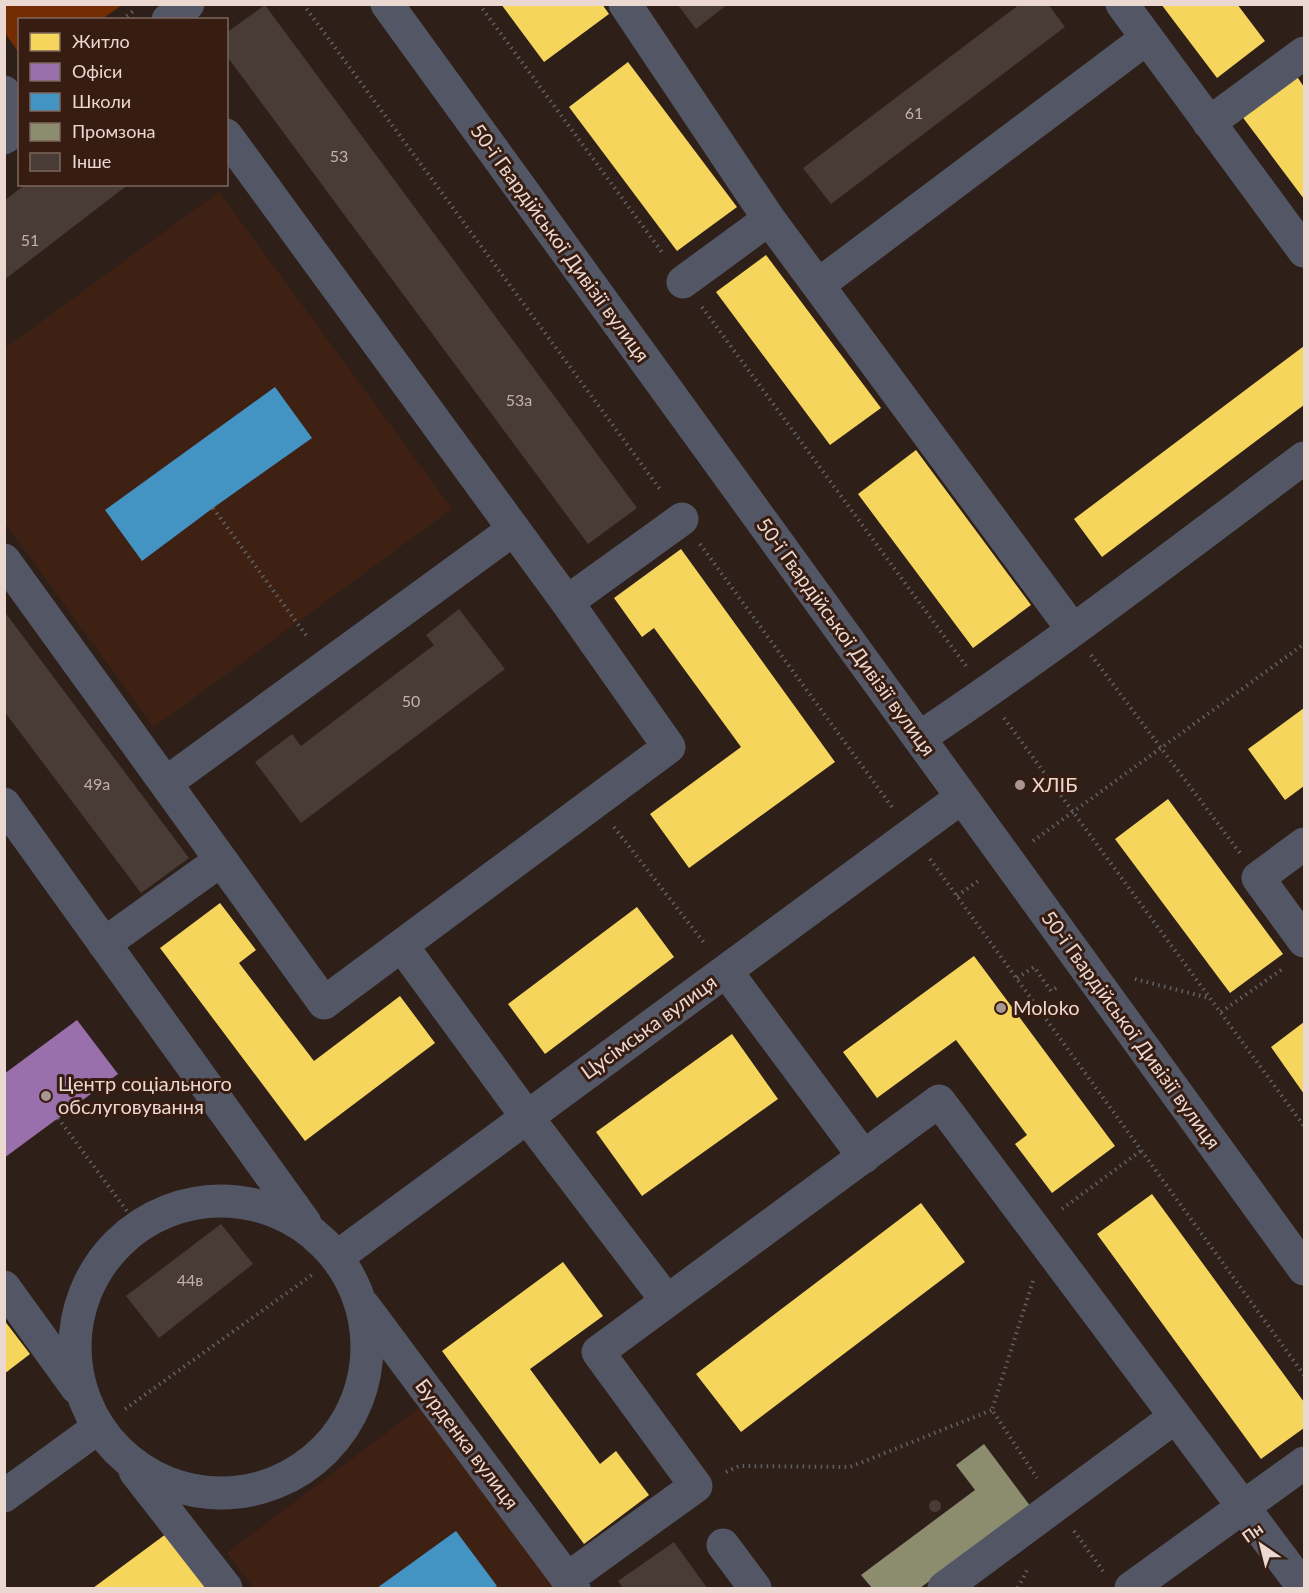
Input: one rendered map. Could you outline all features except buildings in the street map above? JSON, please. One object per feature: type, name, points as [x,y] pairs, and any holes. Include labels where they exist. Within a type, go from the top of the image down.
[{"type":"street","points":[[170,18],[188,4]]},
{"type":"street","name":"50-ї Гвардійської Дивізії вулиця","points":[[387,4],[1305,1269]]},
{"type":"street","points":[[625,4],[769,219],[1073,630]]},
{"type":"street","points":[[1122,4],[1305,251]]},
{"type":"street","points":[[818,285],[1147,38]]},
{"type":"street","points":[[1209,123],[1305,53]]},
{"type":"street","points":[[4,92],[18,110]]},
{"type":"street","points":[[4,138],[18,128]]},
{"type":"street","points":[[4,560],[324,1003],[669,747],[567,602],[228,138]]},
{"type":"street","points":[[683,282],[769,219]]},
{"type":"street","points":[[919,738],[1073,630],[1305,458]]},
{"type":"street","points":[[567,602],[682,519]]},
{"type":"street","points":[[166,783],[514,529]]},
{"type":"street","name":"Цусімська вулиця","points":[[337,1257],[962,797]]},
{"type":"street","points":[[4,804],[310,1230],[337,1257],[360,1300],[368,1335],[366,1370],[350,1418],[322,1455],[298,1472],[270,1486],[220,1495],[175,1487],[159,1481],[126,1460]]},
{"type":"street","points":[[1295,954],[1258,878],[1305,844]]},
{"type":"street","points":[[104,944],[221,860]]},
{"type":"street","points":[[402,946],[527,1117],[668,1301]]},
{"type":"street","points":[[726,971],[864,1157]]},
{"type":"street","points":[[571,1584],[696,1486],[598,1352],[939,1101],[1304,1588]]},
{"type":"street","points":[[81,1393],[75,1364],[74,1343],[81,1303],[89,1283],[111,1250],[138,1226],[165,1212],[215,1200],[254,1204],[282,1213],[310,1230]]},
{"type":"street","points":[[4,1287],[81,1393],[99,1427],[226,1588]]},
{"type":"street","name":"Бурденка вулиця","points":[[360,1300],[571,1584]]},
{"type":"street","points":[[944,1588],[1175,1417]]},
{"type":"street","points":[[4,1496],[99,1427]]},
{"type":"street","points":[[1120,1584],[1243,1507],[1305,1462]]},
{"type":"street","points":[[723,1545],[755,1588]]},
{"type":"path","points":[[124,18],[142,4]]},
{"type":"path","points":[[303,4],[912,833],[1305,1375]]},
{"type":"path","points":[[479,4],[1305,1126]]},
{"type":"path","points":[[213,508],[328,665]]},
{"type":"path","points":[[1073,630],[1258,878]]},
{"type":"path","points":[[1074,812],[1305,644]]},
{"type":"path","points":[[595,802],[726,971]]},
{"type":"path","points":[[1221,1012],[1295,954]]},
{"type":"path","points":[[1017,978],[1034,967],[1051,991],[1056,988]]},
{"type":"path","points":[[1085,967],[1210,998]]},
{"type":"path","points":[[58,1118],[138,1226]]},
{"type":"path","points":[[1120,1584],[1055,1506],[992,1410],[1040,1236],[1142,1150]]},
{"type":"path","points":[[99,1427],[337,1257]]},
{"type":"path","points":[[696,1486],[738,1466],[850,1467],[992,1410]]},
{"type":"path","points":[[1018,1588],[1028,1568]]},
{"type":"shaded area","points":[[5,4],[122,4],[103,18],[18,18],[18,52],[5,33]]},
{"type":"shaded area","points":[[219,192],[452,509],[154,727],[5,523],[4,349]]},
{"type":"shaded area","points":[[421,1407],[557,1588],[254,1588],[227,1553]]},
{"type":"place","name":"ХЛІБ","points":[[1020,785]]},
{"type":"place","name":"Moloko","points":[[1001,1008]]},
{"type":"place","name":"Центр соціального обслуговування","points":[[46,1096]]}]
